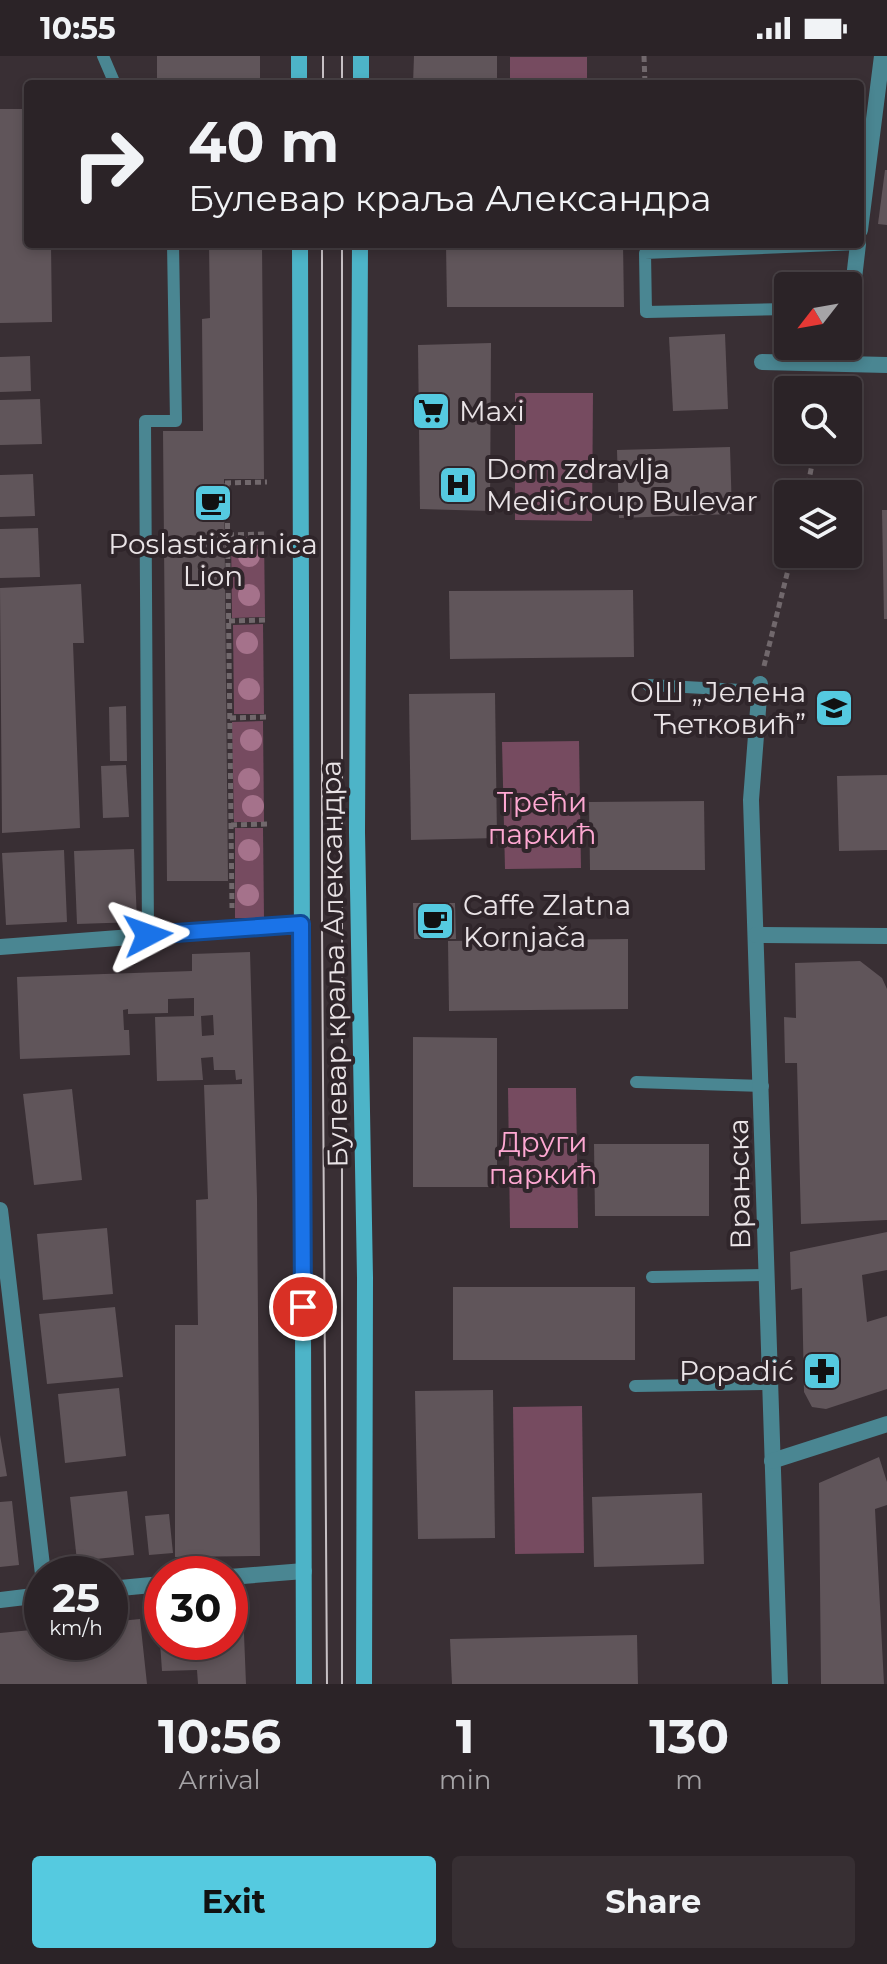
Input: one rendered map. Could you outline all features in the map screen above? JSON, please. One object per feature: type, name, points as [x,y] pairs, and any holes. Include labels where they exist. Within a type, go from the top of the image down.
[{"type":"main road","points":[[299,56],[299,80]]},
{"type":"main road","points":[[361,56],[361,80]]},
{"type":"main road","name":"Булевар краља Александра","points":[[300,248],[304,1684]]},
{"type":"main road","name":"Булевар краља Александра","points":[[360,248],[357,832],[365,1278],[364,1684]]},
{"type":"street","points":[[864,207],[881,111],[882,56]]},
{"type":"street","points":[[854,272],[857,248]]},
{"type":"street","points":[[862,358],[887,365]]},
{"type":"street","points":[[762,362],[783,360]]},
{"type":"street","name":"Врањска","points":[[759,688],[751,800],[763,1086],[780,1684]]},
{"type":"street","points":[[0,947],[301,924]]},
{"type":"street","points":[[756,935],[887,936]]},
{"type":"street","points":[[0,1210],[41,1556]]},
{"type":"street","points":[[772,1461],[887,1424]]},
{"type":"street","points":[[248,1576],[304,1571]]},
{"type":"street","points":[[0,1600],[24,1597]]},
{"type":"lane","points":[[103,56],[113,80]]},
{"type":"lane","points":[[148,935],[145,421],[176,421],[173,248]]},
{"type":"lane","points":[[763,248],[645,253],[646,312],[774,309]]},
{"type":"lane","points":[[648,685],[759,688]]},
{"type":"lane","points":[[636,1082],[763,1086]]},
{"type":"lane","points":[[652,1277],[768,1275]]},
{"type":"lane","points":[[635,1386],[770,1384]]},
{"type":"path","points":[[644,56],[645,80]]},
{"type":"path","points":[[232,921],[226,483],[267,482]]},
{"type":"path","points":[[228,535],[266,534]]},
{"type":"path","points":[[759,688],[789,568]]},
{"type":"path","points":[[229,621],[267,620]]},
{"type":"path","points":[[230,718],[267,717]]},
{"type":"path","points":[[231,825],[267,824]]},
{"type":"green space","points":[[510,57],[587,57],[587,80],[510,80]]},
{"type":"green space","points":[[515,393],[593,393],[592,521],[515,520]]},
{"type":"green space","points":[[231,537],[264,537],[265,617],[232,618]]},
{"type":"green space","points":[[263,624],[264,714],[234,714],[233,625]]},
{"type":"green space","points":[[263,721],[264,822],[234,822],[232,722]]},
{"type":"green space","name":"Трећи паркић","points":[[579,741],[581,868],[505,869],[502,742]]},
{"type":"green space","points":[[235,828],[263,828],[264,918],[235,918]]},
{"type":"green space","name":"Други паркић","points":[[508,1088],[576,1088],[578,1228],[510,1228]]},
{"type":"green space","points":[[582,1406],[584,1553],[515,1554],[513,1407]]},
{"type":"building","points":[[157,56],[260,56],[260,80],[157,80]]},
{"type":"building","points":[[414,56],[497,56],[497,80],[413,80]]},
{"type":"building","points":[[0,109],[24,109],[24,248],[51,248],[52,322],[0,323]]},
{"type":"building","points":[[887,170],[887,225],[878,224]]},
{"type":"building","points":[[209,248],[262,248],[264,479],[224,479],[228,881],[167,881],[163,431],[203,431],[202,319],[210,318]]},
{"type":"building","points":[[446,248],[623,248],[624,307],[447,307]]},
{"type":"building","points":[[725,334],[728,409],[673,411],[669,337]]},
{"type":"building","points":[[491,343],[490,511],[420,509],[418,345]]},
{"type":"building","points":[[30,356],[31,391],[0,392],[0,357]]},
{"type":"building","points":[[40,399],[42,444],[0,445],[0,400]]},
{"type":"building","points":[[730,447],[732,514],[619,518],[617,450]]},
{"type":"building","points":[[33,474],[35,516],[0,517],[0,475]]},
{"type":"building","points":[[882,510],[887,510],[887,619],[884,619]]},
{"type":"building","points":[[38,528],[40,577],[0,578],[0,529]]},
{"type":"building","points":[[81,584],[84,643],[73,643],[80,828],[2,833],[0,588]]},
{"type":"building","points":[[633,590],[634,657],[450,659],[449,591]]},
{"type":"building","points":[[495,693],[497,838],[411,840],[409,694]]},
{"type":"building","points":[[126,706],[127,761],[110,761],[109,707]]},
{"type":"building","points":[[126,765],[129,817],[103,818],[101,766]]},
{"type":"building","points":[[887,775],[887,850],[839,851],[837,776]]},
{"type":"building","points":[[704,801],[705,870],[590,870],[589,802]]},
{"type":"building","points":[[134,849],[137,922],[77,924],[74,851]]},
{"type":"building","points":[[64,850],[67,922],[6,925],[2,853]]},
{"type":"building","name":"Caffe Zlatna Kornjača","points":[[413,903],[455,903],[456,939],[414,939]]},
{"type":"building","points":[[628,939],[628,1009],[449,1011],[448,941]]},
{"type":"building","points":[[250,952],[257,1198],[260,1556],[175,1556],[175,1325],[198,1325],[196,1200],[208,1199],[204,1085],[242,1084],[242,1079],[236,1080],[235,1070],[214,1070],[213,1057],[201,1058],[203,1080],[157,1081],[155,1017],[194,1016],[194,998],[168,999],[168,1013],[128,1014],[128,1009],[123,1010],[124,1030],[129,1030],[130,1055],[20,1059],[17,977],[192,971],[192,954]],"holes":[[[213,1015],[214,1035],[202,1036],[201,1016]]]},
{"type":"building","points":[[860,961],[882,978],[887,989],[887,1220],[801,1224],[797,1063],[785,1063],[784,1017],[796,1018],[795,963]]},
{"type":"building","points":[[413,1037],[497,1038],[497,1187],[413,1187]]},
{"type":"building","points":[[72,1089],[82,1180],[34,1185],[23,1094]]},
{"type":"building","points":[[594,1144],[709,1144],[709,1216],[595,1216]]},
{"type":"building","points":[[107,1228],[113,1294],[43,1300],[37,1234]]},
{"type":"building","points":[[887,1232],[887,1270],[862,1275],[867,1322],[887,1316],[887,1389],[826,1409],[812,1407],[804,1392],[802,1288],[791,1290],[790,1252]]},
{"type":"building","points":[[453,1287],[635,1287],[635,1360],[453,1360]]},
{"type":"building","points":[[115,1307],[123,1377],[47,1384],[39,1314]]},
{"type":"building","points":[[119,1388],[126,1456],[65,1463],[58,1394]]},
{"type":"building","points":[[493,1390],[495,1538],[418,1539],[415,1391]]},
{"type":"building","points":[[0,1435],[7,1476],[0,1477]]},
{"type":"building","points":[[879,1457],[887,1482],[887,1505],[875,1509],[884,1684],[821,1684],[819,1483]]},
{"type":"building","points":[[127,1491],[134,1555],[76,1556],[70,1497]]},
{"type":"building","points":[[702,1493],[704,1564],[594,1567],[592,1497]]},
{"type":"building","points":[[12,1501],[19,1565],[0,1567],[0,1502]]},
{"type":"building","points":[[169,1514],[173,1553],[149,1555],[145,1516]]},
{"type":"building","points":[[140,1619],[147,1684],[0,1684],[0,1633],[24,1631],[24,1660],[128,1660],[128,1620]]},
{"type":"building","points":[[637,1635],[638,1684],[452,1684],[450,1639]]},
{"type":"building","points":[[161,1660],[245,1660],[246,1684],[198,1684],[197,1670],[162,1671]]},
{"type":"tram line","points":[[323,56],[323,80]]},
{"type":"tram line","points":[[342,56],[342,80]]},
{"type":"tram line","points":[[322,248],[327,1684]]},
{"type":"tram line","points":[[342,248],[342,1684]]},
{"type":"place","name":"Maxi","points":[[431,411]]},
{"type":"place","name":"Dom zdravlja MediGroup Bulevar","points":[[458,485]]},
{"type":"place","name":"Poslastičarnica Lion","points":[[213,503]]},
{"type":"place","name":"ОШ „Јелена Ћетковић”","points":[[834,708]]},
{"type":"place","name":"Caffe Zlatna Kornjača","points":[[435,921]]},
{"type":"place","name":"Popadić","points":[[822,1371]]},
{"type":"route","points":[[148,935],[301,924],[303,1307]]}]
